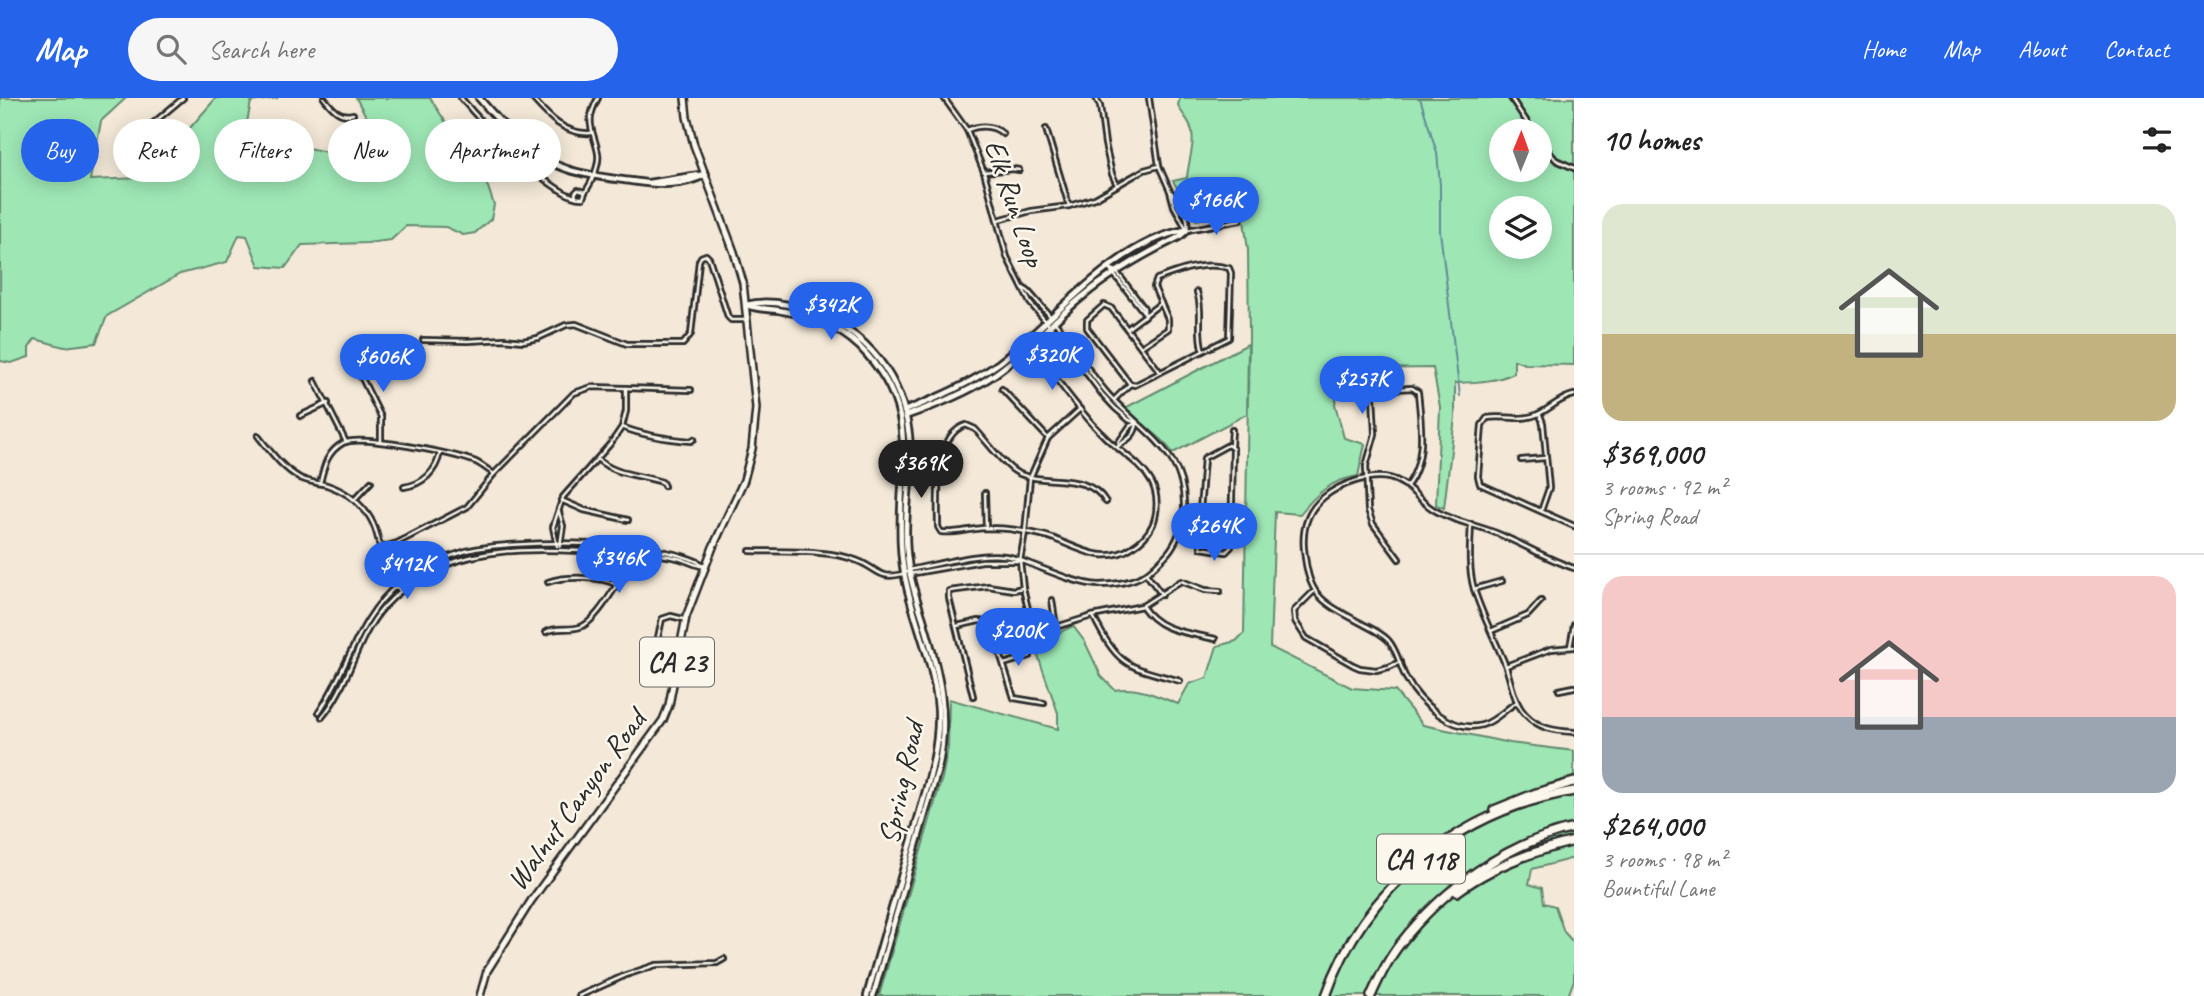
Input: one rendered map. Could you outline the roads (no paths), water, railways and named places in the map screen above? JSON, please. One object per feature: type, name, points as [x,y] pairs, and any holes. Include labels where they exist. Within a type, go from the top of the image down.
[{"type":"highway","points":[[1438,846],[1462,828],[1511,802],[1574,782]]},
{"type":"highway","name":"CA 118","points":[[1326,996],[1346,951],[1373,909],[1407,871],[1438,846],[1499,813],[1546,797],[1574,792]]},
{"type":"highway","name":"CA 118","points":[[1371,996],[1401,942],[1433,908],[1468,877],[1521,847],[1574,828]]},
{"type":"highway","points":[[1433,908],[1483,875],[1533,854],[1574,841]]},
{"type":"main road","points":[[479,98],[507,129],[539,156],[566,169],[654,185],[697,179],[706,174]]},
{"type":"main road","name":"Walnut Canyon Road","points":[[480,996],[487,971],[531,901],[663,720],[686,620],[725,521],[738,497],[751,459],[756,397],[739,266],[689,128],[685,98]]},
{"type":"main road","points":[[1053,320],[1109,268],[1142,247],[1187,230]]},
{"type":"main road","points":[[903,414],[956,396],[989,378],[1048,324],[1114,273],[1187,230]]},
{"type":"main road","name":"Spring Road","points":[[746,305],[782,310],[817,320],[848,337],[872,360],[886,379],[903,414],[905,451],[901,535],[935,685],[938,710],[937,741],[932,770],[867,996]]},
{"type":"main road","name":"Spring Road","points":[[873,996],[938,769],[943,733],[943,701],[939,675],[908,573]]},
{"type":"street","points":[[158,119],[183,98]]},
{"type":"street","points":[[324,98],[343,115],[353,114]]},
{"type":"street","points":[[461,98],[508,148],[537,173],[565,192],[582,199],[593,175],[598,155],[591,132],[591,116],[598,98]]},
{"type":"street","points":[[532,98],[562,127],[578,133],[591,132]]},
{"type":"street","name":"Elk Run Loop","points":[[944,98],[967,130],[985,172],[1007,257],[1030,303],[1102,394],[1129,420],[1137,423]]},
{"type":"street","points":[[1096,98],[1100,107],[1109,164],[1117,185]]},
{"type":"street","points":[[1149,98],[1159,166],[1173,204],[1187,230]]},
{"type":"street","points":[[1511,98],[1526,119]]},
{"type":"street","points":[[967,130],[976,126],[997,128],[1003,134]]},
{"type":"street","points":[[1046,129],[1069,206]]},
{"type":"street","points":[[1552,155],[1556,160],[1574,168]]},
{"type":"street","points":[[998,220],[1095,198],[1144,170],[1159,166]]},
{"type":"street","points":[[985,172],[1019,170]]},
{"type":"street","points":[[565,192],[576,192],[580,189],[585,192]]},
{"type":"street","points":[[1170,191],[1189,221],[1187,230]]},
{"type":"street","points":[[576,192],[576,197]]},
{"type":"street","points":[[1173,204],[1178,201]]},
{"type":"street","points":[[1187,230],[1240,220]]},
{"type":"street","points":[[423,340],[523,341],[538,338],[566,325],[576,324],[627,344],[683,344],[691,334],[699,261],[706,255],[728,317],[731,320],[747,320]]},
{"type":"street","points":[[1141,346],[1168,330],[1168,319],[1154,284],[1157,279],[1187,268],[1209,265],[1229,268],[1229,338],[1135,385],[1130,384],[1087,328],[1087,320],[1104,305],[1111,308],[1160,372]]},
{"type":"street","points":[[1109,268],[1145,313]]},
{"type":"street","name":"Elk Run Loop","points":[[908,573],[982,561],[1020,561],[1086,583],[1101,585],[1124,582],[1146,574],[1169,552],[1181,529],[1185,503],[1182,484],[1166,449],[1114,399],[1053,320],[1023,288]]},
{"type":"street","points":[[1197,292],[1200,299],[1199,340],[1203,351]]},
{"type":"street","points":[[1127,329],[1161,303]]},
{"type":"street","points":[[351,354],[381,417],[380,441]]},
{"type":"street","points":[[1042,360],[1080,409],[1104,436],[1137,463],[1154,486],[1157,499],[1156,516],[1144,540],[1127,551],[1110,557],[1093,555],[1049,537],[1025,532],[986,528],[948,533],[941,532],[938,527],[940,458],[958,428],[971,425],[1014,471],[1030,478],[1070,481],[1083,485],[1101,495],[1106,502]]},
{"type":"street","points":[[315,381],[346,442]]},
{"type":"street","points":[[1114,399],[1130,384]]},
{"type":"street","points":[[380,548],[397,543],[467,507],[494,474],[574,393],[592,387],[691,390]]},
{"type":"street","points":[[559,544],[554,524],[561,500],[622,427],[626,411],[626,388]]},
{"type":"street","points":[[1002,389],[1048,438]]},
{"type":"street","points":[[1399,559],[1370,518],[1368,510],[1367,459],[1374,434],[1373,396],[1380,390],[1416,390],[1421,420],[1418,468],[1407,486]]},
{"type":"street","points":[[1574,395],[1559,400],[1539,414],[1516,419],[1487,418],[1482,425],[1478,476],[1480,484],[1574,526]]},
{"type":"street","points":[[300,416],[328,403]]},
{"type":"street","points":[[1033,630],[1020,561],[1030,478],[1048,438],[1080,409]]},
{"type":"street","points":[[1539,414],[1543,423],[1549,488],[1541,511]]},
{"type":"street","points":[[1117,447],[1131,439],[1137,423]]},
{"type":"street","points":[[1117,447],[1130,426],[1137,423]]},
{"type":"street","points":[[622,427],[638,434],[661,438],[694,439]]},
{"type":"street","points":[[1231,446],[1224,446],[1204,458],[1200,511],[1201,548],[1230,551],[1232,430]]},
{"type":"street","points":[[258,436],[286,469],[303,479],[340,489],[367,513],[375,527],[385,569],[398,585]]},
{"type":"street","points":[[320,483],[325,460],[332,452],[346,442],[364,439],[477,462],[494,474]]},
{"type":"street","points":[[404,487],[431,474],[438,464],[440,453]]},
{"type":"street","points":[[597,458],[618,473],[649,478],[662,482],[664,486]]},
{"type":"street","points":[[1521,460],[1545,458]]},
{"type":"street","points":[[1517,702],[1481,726],[1457,725],[1437,712],[1408,681],[1393,646],[1382,634],[1328,605],[1314,591],[1305,560],[1304,534],[1307,520],[1313,508],[1327,494],[1340,487],[1367,478],[1390,478],[1407,486],[1439,513],[1495,532],[1574,568]]},
{"type":"street","points":[[354,500],[371,482]]},
{"type":"street","points":[[985,493],[986,528]]},
{"type":"street","points":[[561,500],[584,510],[628,520]]},
{"type":"street","points":[[1184,510],[1189,513],[1200,511]]},
{"type":"street","points":[[558,551],[562,523],[559,512]]},
{"type":"street","points":[[554,524],[562,523]]},
{"type":"street","points":[[1471,524],[1470,565],[1474,589],[1506,666],[1517,702],[1525,714],[1539,726],[1574,732]]},
{"type":"street","points":[[319,712],[336,687],[354,644],[370,616],[398,585],[419,570],[466,551],[499,546],[559,544],[631,547],[669,551],[699,561],[706,567]]},
{"type":"street","points":[[546,632],[552,629],[582,627],[594,616],[618,584],[629,575],[633,552],[631,547]]},
{"type":"street","points":[[618,584],[627,552],[631,547]]},
{"type":"street","points":[[322,717],[340,689],[358,647],[383,608],[401,591],[436,568],[466,557],[503,551],[633,552],[667,556],[706,567]]},
{"type":"street","points":[[750,551],[841,556],[857,560],[888,577],[908,573]]},
{"type":"street","points":[[383,555],[394,566],[401,591]]},
{"type":"street","points":[[384,564],[390,561]]},
{"type":"street","points":[[621,570],[623,575],[629,575]]},
{"type":"street","points":[[1146,574],[1161,595]]},
{"type":"street","points":[[548,582],[565,578],[599,579],[618,584]]},
{"type":"street","points":[[957,626],[979,621],[1033,630],[1056,627],[1092,616],[1142,606],[1181,582],[1205,590],[1220,591]]},
{"type":"street","points":[[1474,589],[1503,582]]},
{"type":"street","points":[[973,696],[949,591],[988,586],[1014,590],[1023,588]]},
{"type":"street","points":[[1314,591],[1294,611],[1295,621],[1306,638],[1360,668],[1383,669],[1400,662]]},
{"type":"street","points":[[1052,600],[1056,627]]},
{"type":"street","points":[[1491,631],[1528,615],[1541,601]]},
{"type":"street","points":[[1142,606],[1150,618],[1164,627],[1215,639]]},
{"type":"street","points":[[1092,616],[1113,652],[1122,661],[1180,681]]},
{"type":"street","points":[[651,658],[662,619],[671,617],[686,620]]},
{"type":"street","points":[[999,625],[997,644],[1014,698],[1044,703]]},
{"type":"street","points":[[1506,666],[1550,649],[1572,647],[1574,625]]},
{"type":"street","points":[[354,644],[358,647]]},
{"type":"street","points":[[1004,664],[1030,656]]},
{"type":"street","points":[[1559,690],[1574,687]]},
{"type":"street","points":[[579,996],[656,965],[717,963],[724,959]]},
{"type":"waterway","points":[[1420,98],[1437,153],[1440,231],[1460,396]]}]
